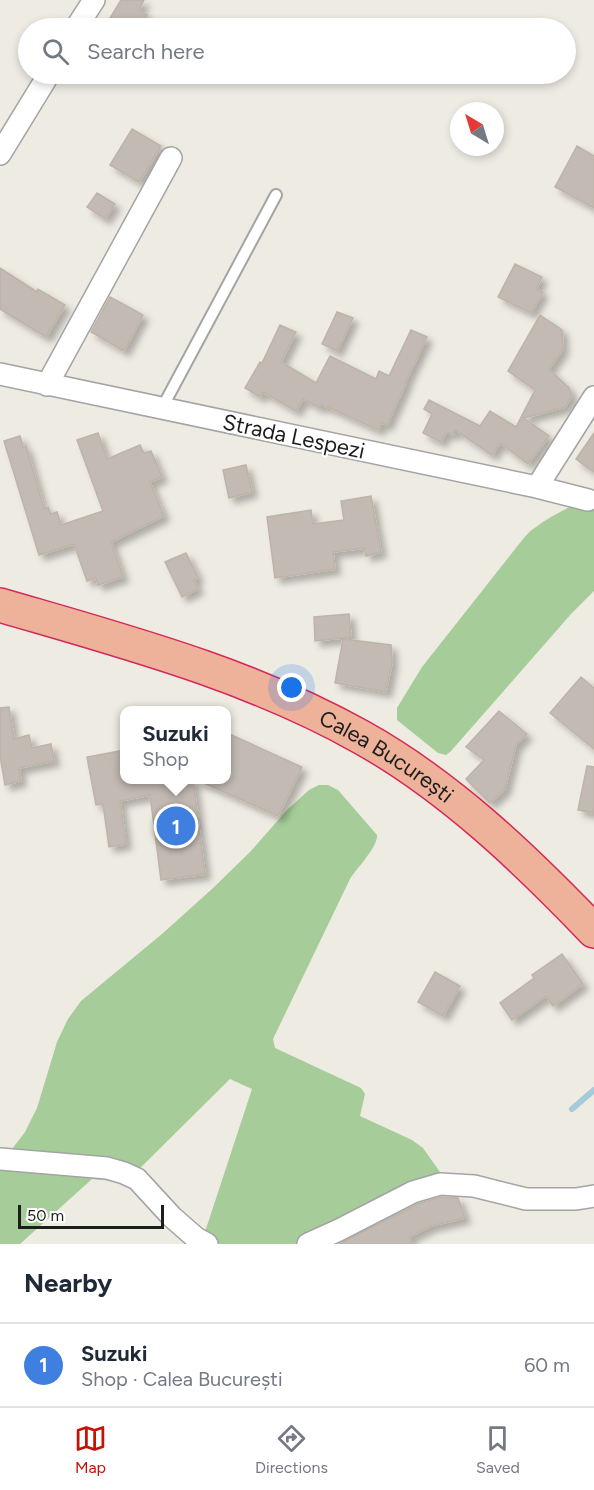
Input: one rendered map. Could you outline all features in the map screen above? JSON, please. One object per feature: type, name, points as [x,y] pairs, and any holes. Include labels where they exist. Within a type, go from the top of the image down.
[{"type":"highway","name":"Calea București","points":[[0,605],[117,639],[243,682],[308,709],[363,738],[418,774],[468,812],[526,864],[594,931]]},
{"type":"street","points":[[82,18],[94,0]]},
{"type":"street","points":[[0,154],[43,84]]},
{"type":"street","points":[[47,385],[171,158]]},
{"type":"street","name":"Strada Lespezi","points":[[0,374],[537,487],[588,500]]},
{"type":"street","points":[[537,487],[594,397]]},
{"type":"street","points":[[0,1160],[107,1168],[124,1173],[137,1179],[172,1217],[196,1238],[207,1244]]},
{"type":"street","points":[[308,1244],[412,1192],[440,1184],[474,1186],[526,1199],[576,1199],[594,1196]]},
{"type":"lane","points":[[162,408],[276,195]]},
{"type":"green space","points":[[594,493],[594,591],[571,614],[451,751],[446,755],[438,753],[397,720],[397,708],[422,667],[527,535],[550,518]]},
{"type":"green space","points":[[319,785],[328,785],[338,790],[377,835],[371,851],[350,879],[273,1039],[275,1048],[361,1088],[365,1094],[360,1116],[412,1140],[423,1148],[452,1189],[408,1199],[318,1244],[201,1244],[252,1089],[230,1079],[126,1182],[92,1179],[20,1244],[0,1244],[0,1165],[25,1132],[37,1108],[57,1042],[68,1019],[81,1001],[212,889],[250,852],[287,810],[309,790]]},
{"type":"building","points":[[121,0],[144,0],[139,10],[147,15],[145,18],[110,18]]},
{"type":"building","points":[[132,129],[161,146],[139,182],[110,165]]},
{"type":"building","points":[[577,146],[594,156],[594,208],[555,187]]},
{"type":"building","points":[[97,193],[115,204],[105,219],[87,207]]},
{"type":"building","points":[[515,264],[542,277],[536,289],[543,292],[531,313],[498,297]]},
{"type":"building","points":[[0,268],[37,292],[38,289],[65,305],[46,337],[0,309]]},
{"type":"building","points":[[110,297],[143,315],[124,351],[91,332]]},
{"type":"building","points":[[337,312],[353,318],[337,351],[322,344]]},
{"type":"building","points":[[540,315],[562,330],[563,349],[549,369],[569,388],[572,396],[565,407],[524,418],[549,436],[528,464],[500,443],[492,455],[455,430],[453,435],[446,432],[441,442],[423,433],[432,414],[424,409],[429,400],[480,426],[490,411],[516,427],[535,390],[508,371]]},
{"type":"building","points":[[280,325],[296,332],[281,362],[316,383],[330,356],[376,379],[379,371],[389,376],[411,330],[427,337],[387,425],[382,423],[378,430],[332,409],[321,405],[320,408],[303,399],[296,411],[263,392],[260,397],[245,388],[260,362],[262,363]]},
{"type":"building","points":[[98,433],[107,459],[140,445],[144,453],[151,451],[162,477],[150,482],[164,516],[111,542],[123,577],[98,585],[96,578],[87,581],[74,544],[39,555],[4,441],[20,436],[23,447],[26,446],[44,509],[48,507],[51,514],[57,512],[61,525],[103,511],[77,440]]},
{"type":"building","points":[[594,433],[594,472],[576,459]]},
{"type":"building","points":[[246,465],[252,492],[229,498],[223,470]]},
{"type":"building","points":[[371,496],[381,552],[366,556],[365,548],[333,552],[335,569],[275,578],[267,517],[311,510],[313,524],[344,520],[341,501]]},
{"type":"building","points":[[186,553],[198,577],[194,580],[198,589],[182,597],[165,562]]},
{"type":"building","points":[[349,614],[351,637],[315,641],[314,617]]},
{"type":"building","points":[[343,639],[391,645],[392,663],[386,692],[335,683]]},
{"type":"building","points":[[581,677],[594,688],[594,749],[550,713]]},
{"type":"building","points":[[9,707],[14,739],[29,735],[32,748],[51,744],[54,761],[19,768],[21,781],[5,785],[0,756],[0,708]]},
{"type":"building","points":[[499,711],[527,734],[516,745],[505,789],[490,803],[466,779],[484,760],[466,747]]},
{"type":"building","points":[[231,735],[302,767],[278,816],[206,784],[231,784]]},
{"type":"building","points":[[120,751],[120,784],[194,784],[205,874],[161,880],[150,795],[120,801],[126,844],[109,847],[103,804],[96,805],[87,757]]},
{"type":"building","points":[[587,766],[594,767],[594,813],[578,810]]},
{"type":"building","points":[[562,954],[583,984],[553,1006],[546,996],[512,1020],[500,1003],[534,978],[532,975]]},
{"type":"building","points":[[435,972],[460,986],[443,1016],[418,1002]]},
{"type":"building","points":[[441,1197],[458,1198],[465,1218],[431,1226],[409,1237],[412,1244],[339,1244],[418,1204]]},
{"type":"waterway","points":[[572,1109],[594,1090]]},
{"type":"place","name":"Suzuki","points":[[176,826]]}]
